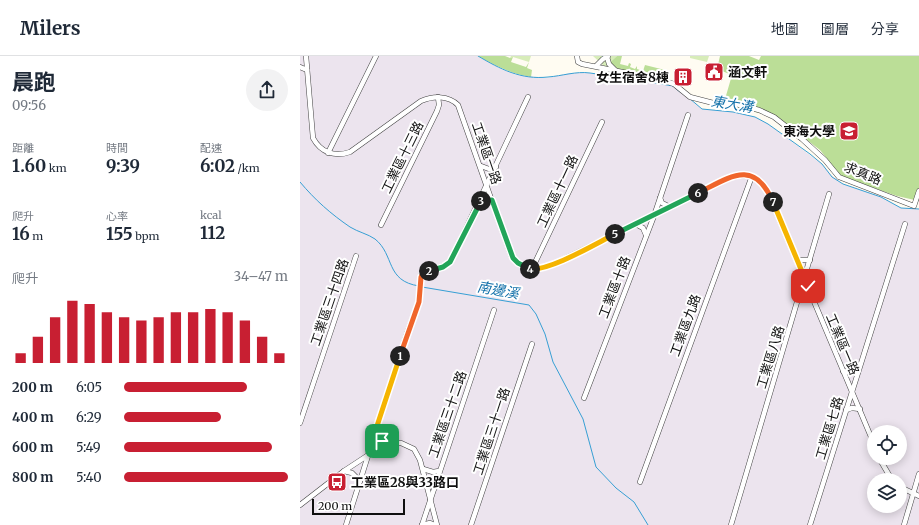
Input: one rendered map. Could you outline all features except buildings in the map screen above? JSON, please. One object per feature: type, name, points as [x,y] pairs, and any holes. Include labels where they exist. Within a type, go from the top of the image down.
[{"type":"street","points":[[306,56],[313,138],[319,146],[328,153],[338,154],[350,152],[422,100],[438,98]]},
{"type":"street","points":[[328,153],[376,56]]},
{"type":"street","name":"求真路","points":[[577,56],[580,63],[674,84],[690,97],[721,105],[736,104],[759,110],[774,118],[802,139],[825,160],[840,177],[914,206],[919,191]]},
{"type":"street","points":[[594,66],[603,58],[608,57],[609,64],[615,71]]},
{"type":"street","points":[[300,67],[307,70]]},
{"type":"street","name":"工業區一路","points":[[438,98],[450,99],[460,108],[513,258],[521,265],[532,269]]},
{"type":"street","name":"工業區十三路","points":[[382,225],[437,111],[439,105],[438,98]]},
{"type":"street","points":[[346,525],[420,296],[420,280],[425,272],[443,267],[450,262],[480,201],[484,189],[488,185],[528,98]]},
{"type":"street","name":"工業區十路","points":[[584,398],[654,216],[688,115]]},
{"type":"street","name":"工業區十一路","points":[[532,269],[602,122]]},
{"type":"street","points":[[481,166],[488,169],[496,167]]},
{"type":"street","points":[[532,269],[552,265],[654,216],[726,179],[738,175],[752,176]]},
{"type":"street","name":"工業區一路","points":[[752,176],[762,182],[765,187],[805,277],[867,426]]},
{"type":"street","name":"工業區九路","points":[[640,482],[752,176]]},
{"type":"street","name":"工業區八路","points":[[731,525],[829,194]]},
{"type":"street","points":[[660,198],[662,203],[670,207]]},
{"type":"street","points":[[480,201],[492,200]]},
{"type":"street","points":[[636,224],[643,228],[646,235]]},
{"type":"street","name":"工業區七路","points":[[810,525],[905,224]]},
{"type":"street","name":"工業區三十四路","points":[[300,423],[356,256]]},
{"type":"street","points":[[797,260],[810,260]]},
{"type":"street","points":[[798,299],[805,297],[813,299]]},
{"type":"street","name":"工業區三十二路","points":[[422,525],[494,310]]},
{"type":"street","name":"工業區三十一路","points":[[471,525],[532,344]]},
{"type":"street","points":[[843,371],[853,373],[858,371]]},
{"type":"street","points":[[846,410],[852,408],[860,409]]},
{"type":"street","points":[[375,432],[378,439],[388,443],[401,443],[411,447],[419,456],[436,525],[428,523],[422,525]]},
{"type":"street","points":[[300,505],[344,471],[388,443]]},
{"type":"street","points":[[423,469],[430,472],[439,471]]},
{"type":"street","points":[[344,471],[352,473],[360,480]]},
{"type":"street","points":[[904,525],[919,474]]},
{"type":"street","points":[[907,490],[919,496]]},
{"type":"shaded area","points":[[300,56],[478,56],[501,69],[516,75],[547,78],[570,73],[590,73],[673,86],[702,109],[733,112],[755,117],[768,124],[822,164],[832,176],[843,184],[881,197],[901,208],[919,209],[919,525],[300,525]]},
{"type":"green space","points":[[478,56],[513,57],[511,62],[526,67],[529,62],[527,68],[532,70],[531,77],[504,69]]},
{"type":"green space","points":[[511,56],[531,56],[529,62],[513,57],[510,58]]},
{"type":"green space","points":[[593,56],[617,56],[605,67]]},
{"type":"green space","points":[[617,56],[622,56],[620,64],[628,66],[629,63],[631,64],[630,67],[635,69],[637,66],[637,69],[643,71],[645,65],[665,70],[670,74],[670,79],[605,67]]},
{"type":"green space","points":[[690,56],[709,56],[707,62],[690,58]]},
{"type":"green space","name":"東海大學","points":[[720,56],[749,56],[759,60],[761,56],[919,56],[919,201],[897,196],[842,177],[820,150],[776,116],[723,106],[732,75],[717,69]]},
{"type":"waterway","name":"東大溝","points":[[478,56],[503,69],[529,77],[548,77],[574,73],[590,73],[673,86],[680,92]]},
{"type":"waterway","points":[[595,64],[603,56]]},
{"type":"waterway","name":"東大溝","points":[[689,98],[702,109],[733,112],[755,117],[768,124],[810,154],[822,164],[832,177],[843,184],[881,197],[901,208],[919,209]]},
{"type":"waterway","name":"南邊溪","points":[[300,182],[317,201],[336,217],[350,227],[375,239],[386,252],[395,273],[401,279],[419,286]]},
{"type":"waterway","name":"南邊溪","points":[[422,287],[529,305],[536,314],[545,334],[553,362],[583,419],[596,467],[616,488],[634,502],[648,525]]},
{"type":"place","name":"涵文軒","points":[[714,72]]},
{"type":"place","name":"女生宿舍8棟","points":[[683,77]]},
{"type":"place","name":"東海大學","points":[[849,131]]},
{"type":"place","name":"工業區28與33路口","points":[[337,482]]},
{"type":"route","points":[[382,441],[377,438],[375,432],[407,333],[419,302],[421,277],[423,273],[443,267],[450,262],[480,201],[482,200],[492,200],[513,258],[525,267],[535,269],[552,265],[654,216],[726,179],[744,174],[752,176],[762,182],[765,187],[808,286]]}]
